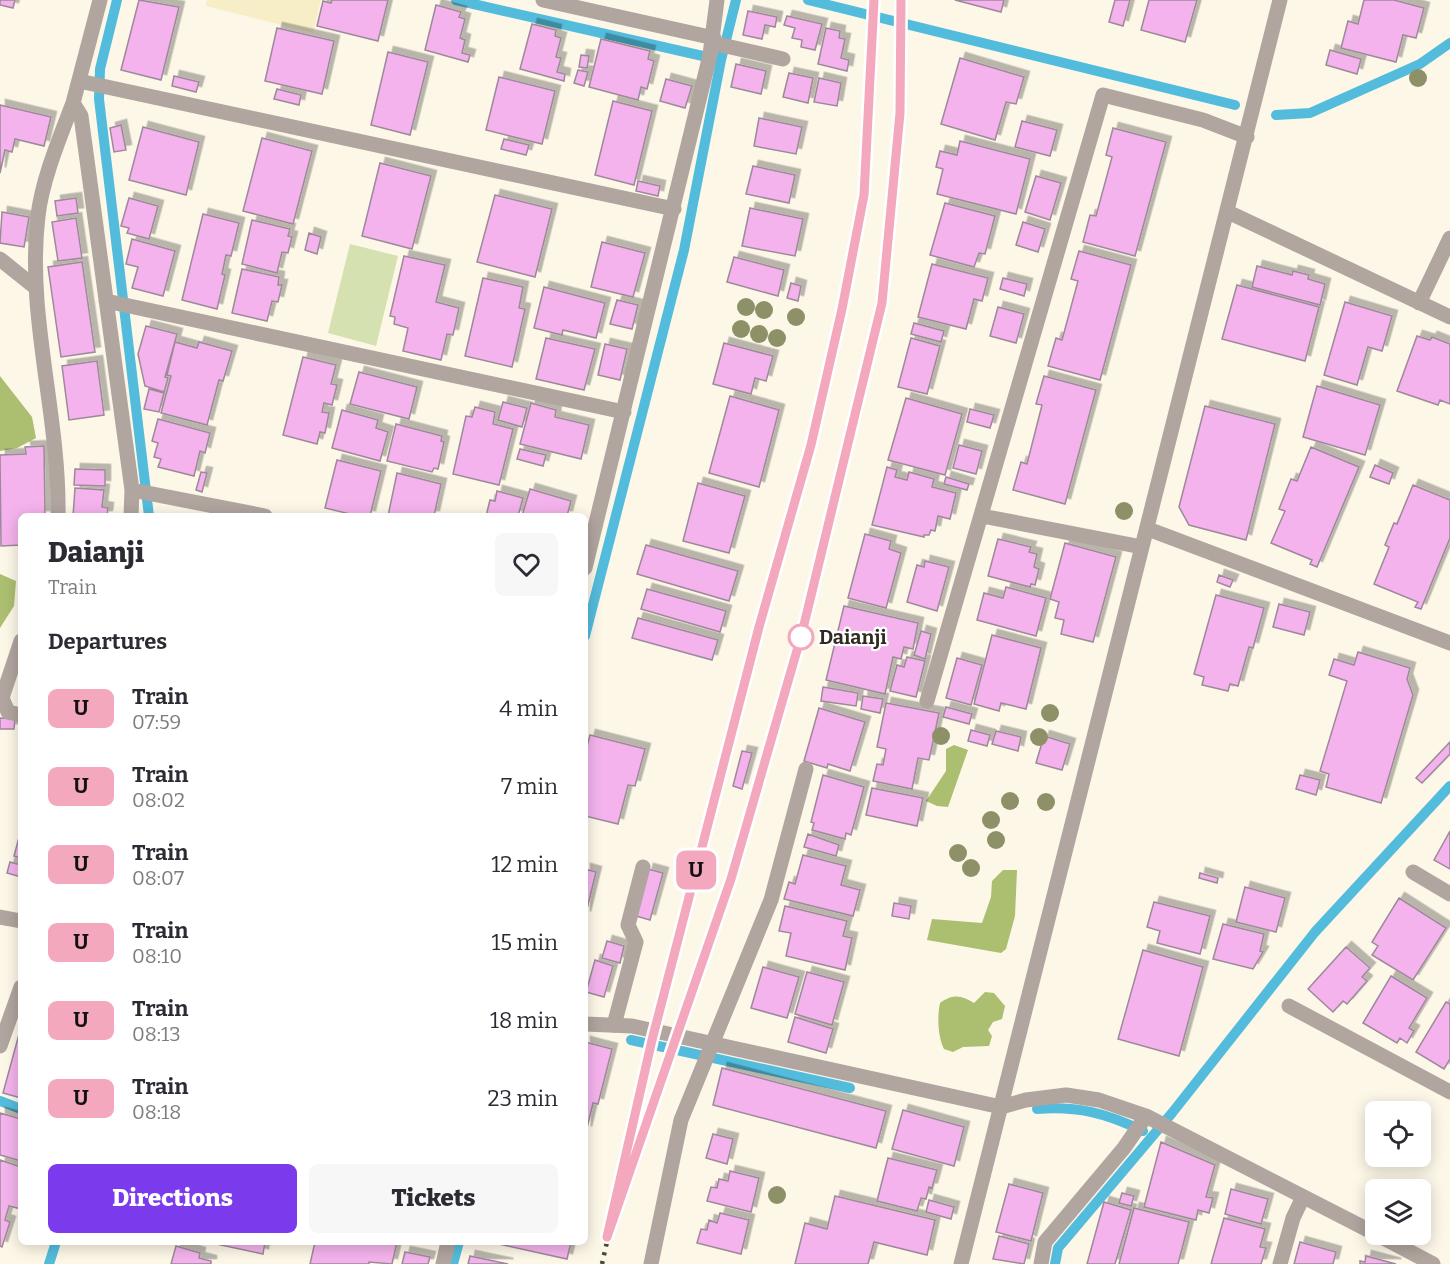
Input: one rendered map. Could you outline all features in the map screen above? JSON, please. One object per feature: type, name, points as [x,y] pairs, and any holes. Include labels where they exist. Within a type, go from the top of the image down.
[{"type":"street","points":[[58,513],[58,476],[36,288],[38,214],[58,143],[73,103],[91,84],[100,0]]},
{"type":"street","points":[[543,0],[716,48],[783,59]]},
{"type":"street","points":[[588,556],[716,48],[717,0]]},
{"type":"street","points":[[961,1264],[1281,0]]},
{"type":"street","points":[[91,84],[674,209]]},
{"type":"street","points":[[927,701],[1103,95],[1203,120],[1247,137]]},
{"type":"street","points":[[73,103],[81,116],[106,301],[141,492],[132,513]]},
{"type":"street","points":[[1228,212],[1450,317]]},
{"type":"street","points":[[1419,303],[1450,238]]},
{"type":"street","points":[[0,259],[36,288]]},
{"type":"street","points":[[106,301],[624,412]]},
{"type":"street","points":[[141,492],[250,513]]},
{"type":"street","points":[[982,516],[1142,547]]},
{"type":"street","points":[[1148,529],[1450,643]]},
{"type":"street","points":[[18,650],[2,698],[8,712],[18,714]]},
{"type":"street","points":[[651,1264],[681,1120],[771,900],[806,769]]},
{"type":"street","points":[[614,1025],[636,942],[628,925],[643,867]]},
{"type":"street","points":[[1413,872],[1450,894]]},
{"type":"street","points":[[0,917],[18,920]]},
{"type":"street","points":[[0,1046],[18,995]]},
{"type":"street","points":[[1289,1006],[1450,1092]]},
{"type":"street","points":[[588,1024],[632,1026],[708,1054],[1001,1107],[1026,1100],[1066,1095],[1099,1100],[1144,1123],[1171,1129],[1365,1228]]},
{"type":"street","points":[[1041,1264],[1046,1242],[1144,1123]]},
{"type":"street","points":[[1280,1264],[1293,1218],[1303,1197]]},
{"type":"street","points":[[443,1264],[447,1245]]},
{"type":"street","points":[[1397,1245],[1433,1264]]},
{"type":"green space","points":[[350,244],[398,256],[376,346],[328,333]]},
{"type":"green space","points":[[0,376],[32,417],[36,438],[17,448],[0,451]]},
{"type":"green space","points":[[0,574],[16,581],[14,606],[0,628]]},
{"type":"green space","points":[[954,745],[968,750],[948,807],[937,806],[926,801],[946,771],[946,749]]},
{"type":"green space","points":[[1003,870],[1017,870],[1015,916],[1006,949],[1001,953],[927,940],[932,919],[982,923],[991,897],[992,881]]},
{"type":"green space","points":[[985,992],[994,993],[1005,1006],[1002,1019],[993,1022],[988,1030],[992,1036],[989,1046],[963,1047],[953,1052],[944,1049],[940,1039],[940,1003],[957,997],[974,1003]]},
{"type":"sand","points":[[207,0],[321,0],[313,33],[206,6]]},
{"type":"building","points":[[0,0],[15,0],[13,8],[0,5]]},
{"type":"building","points":[[139,0],[179,7],[161,80],[121,70]]},
{"type":"building","points":[[332,0],[388,0],[378,41],[317,26],[323,1],[331,3]]},
{"type":"building","points":[[955,0],[1004,0],[1001,12]]},
{"type":"building","points":[[1115,0],[1130,0],[1123,26],[1109,22]]},
{"type":"building","points":[[1149,0],[1197,0],[1185,42],[1141,30]]},
{"type":"building","points":[[1364,0],[1394,0],[1424,8],[1416,38],[1403,35],[1396,62],[1341,48],[1348,21],[1358,24]]},
{"type":"building","points":[[436,5],[461,12],[459,17],[465,19],[460,38],[465,40],[462,53],[470,55],[468,62],[425,50]]},
{"type":"building","points":[[748,11],[777,17],[775,27],[765,25],[762,39],[743,35]]},
{"type":"building","points":[[787,16],[822,24],[815,50],[801,47],[802,40],[792,38],[795,28],[784,25]]},
{"type":"building","points":[[532,24],[556,30],[555,36],[561,38],[556,57],[561,58],[557,72],[565,74],[564,81],[520,69]]},
{"type":"building","points":[[277,28],[334,41],[322,94],[265,81]]},
{"type":"building","points":[[826,28],[840,31],[839,38],[845,39],[841,58],[849,60],[847,71],[818,64]]},
{"type":"building","points":[[601,39],[650,51],[648,59],[654,61],[647,89],[641,87],[638,100],[589,87]]},
{"type":"building","points":[[1330,50],[1361,59],[1357,74],[1326,65]]},
{"type":"building","points":[[388,52],[428,62],[410,135],[371,125]]},
{"type":"building","points":[[581,55],[589,56],[587,68],[579,67]]},
{"type":"building","points":[[960,58],[1024,77],[1016,104],[1006,102],[995,140],[941,124]]},
{"type":"building","points":[[736,64],[766,71],[761,94],[731,87]]},
{"type":"building","points":[[578,70],[588,72],[584,86],[574,83]]},
{"type":"building","points":[[789,73],[813,78],[808,103],[783,97]]},
{"type":"building","points":[[174,76],[199,82],[196,92],[172,86]]},
{"type":"building","points":[[499,77],[555,91],[542,144],[486,130]]},
{"type":"building","points":[[819,78],[841,83],[837,106],[814,102]]},
{"type":"building","points":[[666,79],[692,86],[685,108],[660,101]]},
{"type":"building","points":[[277,89],[301,95],[299,105],[274,99]]},
{"type":"building","points":[[613,101],[652,111],[634,185],[595,175]]},
{"type":"building","points":[[0,105],[51,117],[44,146],[15,139],[12,152],[5,150],[0,173]]},
{"type":"building","points":[[759,118],[802,127],[796,154],[754,146]]},
{"type":"building","points":[[1022,121],[1057,130],[1050,156],[1015,147]]},
{"type":"building","points":[[121,125],[126,150],[114,152],[110,128]]},
{"type":"building","points":[[143,127],[199,142],[186,195],[129,180]]},
{"type":"building","points":[[1113,128],[1166,142],[1135,256],[1083,242],[1090,215],[1096,216],[1112,157],[1106,155]]},
{"type":"building","points":[[262,138],[312,151],[293,224],[243,211]]},
{"type":"building","points":[[504,139],[529,145],[526,155],[501,149]]},
{"type":"building","points":[[960,141],[1030,159],[1016,214],[937,194],[943,169],[936,167],[940,151],[957,155]]},
{"type":"building","points":[[380,163],[431,176],[412,249],[362,236]]},
{"type":"building","points":[[753,166],[795,175],[789,203],[746,194]]},
{"type":"building","points":[[1036,176],[1061,183],[1050,220],[1025,212]]},
{"type":"building","points":[[638,181],[660,186],[658,196],[636,191]]},
{"type":"building","points":[[495,195],[552,209],[535,277],[477,262]]},
{"type":"building","points":[[76,198],[78,213],[57,216],[55,201]]},
{"type":"building","points":[[129,198],[158,206],[149,239],[127,233],[129,228],[121,226]]},
{"type":"building","points":[[945,203],[995,216],[985,254],[979,253],[974,267],[930,255]]},
{"type":"building","points":[[750,208],[803,219],[795,256],[742,246]]},
{"type":"building","points":[[2,212],[29,217],[24,247],[0,243]]},
{"type":"building","points":[[203,214],[239,223],[231,256],[226,255],[222,274],[225,275],[217,309],[182,300]]},
{"type":"building","points":[[76,218],[82,258],[58,261],[52,222]]},
{"type":"building","points":[[252,220],[290,229],[288,236],[292,237],[288,253],[282,252],[277,273],[242,264]]},
{"type":"building","points":[[1023,222],[1045,229],[1038,252],[1016,245]]},
{"type":"building","points":[[309,233],[321,237],[317,254],[305,250]]},
{"type":"building","points":[[132,239],[175,251],[163,296],[132,288],[138,267],[126,264]]},
{"type":"building","points":[[602,242],[645,253],[633,297],[591,287]]},
{"type":"building","points":[[1079,251],[1131,265],[1100,380],[1048,366],[1056,338],[1062,340],[1078,281],[1071,279]]},
{"type":"building","points":[[404,256],[445,265],[436,302],[459,308],[453,335],[447,334],[441,360],[403,351],[408,328],[394,324],[395,317],[390,316]]},
{"type":"building","points":[[734,257],[784,270],[778,296],[727,282]]},
{"type":"building","points":[[82,262],[95,352],[61,357],[48,267]]},
{"type":"building","points":[[932,264],[988,278],[982,301],[974,299],[966,329],[918,317]]},
{"type":"building","points":[[1257,266],[1292,275],[1293,271],[1309,275],[1308,279],[1325,284],[1320,305],[1252,287]]},
{"type":"building","points":[[242,269],[279,277],[278,285],[282,285],[278,302],[272,301],[267,321],[232,313]]},
{"type":"building","points":[[483,278],[523,287],[519,308],[525,309],[512,367],[465,356]]},
{"type":"building","points":[[1003,278],[1027,284],[1024,296],[1000,289]]},
{"type":"building","points":[[791,283],[801,286],[798,301],[787,298]]},
{"type":"building","points":[[1237,285],[1319,307],[1305,361],[1222,339]]},
{"type":"building","points":[[544,287],[605,303],[596,338],[563,330],[562,335],[534,328]]},
{"type":"building","points":[[617,300],[638,305],[632,329],[610,324]]},
{"type":"building","points":[[1345,302],[1392,316],[1382,351],[1368,347],[1357,385],[1324,375]]},
{"type":"building","points":[[998,307],[1024,314],[1016,343],[990,336]]},
{"type":"building","points":[[914,323],[944,331],[941,342],[911,334]]},
{"type":"building","points":[[146,326],[177,334],[165,377],[168,378],[164,392],[145,386],[138,354]]},
{"type":"building","points":[[1417,336],[1430,340],[1432,337],[1450,344],[1450,404],[1440,400],[1438,405],[1397,391]]},
{"type":"building","points":[[546,338],[595,349],[584,390],[536,379]]},
{"type":"building","points":[[911,338],[940,346],[927,394],[898,387]]},
{"type":"building","points":[[175,342],[197,348],[199,342],[232,351],[223,381],[219,380],[207,425],[161,413],[171,376],[167,375]]},
{"type":"building","points":[[724,343],[773,356],[766,381],[755,378],[751,394],[713,384]]},
{"type":"building","points":[[605,344],[627,349],[620,380],[598,375]]},
{"type":"building","points":[[303,357],[336,365],[331,384],[337,385],[332,405],[324,403],[322,412],[329,413],[325,433],[320,432],[317,444],[283,435]]},
{"type":"building","points":[[97,361],[104,415],[69,420],[62,366]]},
{"type":"building","points":[[359,372],[417,387],[409,419],[350,404]]},
{"type":"building","points":[[1044,376],[1096,390],[1065,504],[1013,490],[1021,462],[1027,464],[1042,405],[1036,404]]},
{"type":"building","points":[[1317,386],[1380,405],[1365,455],[1303,437]]},
{"type":"building","points":[[149,389],[164,393],[159,412],[144,409]]},
{"type":"building","points":[[730,396],[779,410],[759,487],[709,473]]},
{"type":"building","points":[[906,398],[962,414],[945,475],[888,460]]},
{"type":"building","points":[[503,402],[527,408],[522,427],[498,420]]},
{"type":"building","points":[[531,403],[556,410],[555,417],[589,425],[581,459],[520,444]]},
{"type":"building","points":[[1205,406],[1275,424],[1246,540],[1189,525],[1179,507]]},
{"type":"building","points":[[475,407],[495,412],[493,424],[513,429],[499,485],[453,474],[466,416],[472,417]]},
{"type":"building","points":[[970,409],[994,415],[990,428],[967,422]]},
{"type":"building","points":[[342,410],[378,420],[376,428],[388,432],[380,461],[332,448]]},
{"type":"building","points":[[158,419],[210,433],[205,453],[200,451],[194,476],[158,467],[161,459],[154,457],[158,443],[152,441]]},
{"type":"building","points":[[396,424],[442,436],[441,441],[444,442],[438,469],[434,468],[432,472],[387,461]]},
{"type":"building","points":[[959,445],[982,451],[976,474],[953,468]]},
{"type":"building","points":[[44,446],[45,513],[18,513],[18,545],[1,546],[0,455],[26,454],[25,447]]},
{"type":"building","points":[[1311,447],[1359,467],[1317,567],[1310,564],[1312,560],[1271,543],[1285,511],[1279,509],[1291,479],[1297,481]]},
{"type":"building","points":[[520,449],[546,455],[543,466],[517,459]]},
{"type":"building","points":[[337,460],[381,471],[371,513],[346,513],[325,508]]},
{"type":"building","points":[[1375,465],[1393,473],[1389,484],[1370,477]]},
{"type":"building","points":[[887,467],[897,470],[895,477],[907,480],[909,472],[934,479],[932,487],[956,493],[950,519],[938,516],[935,531],[931,530],[929,535],[924,535],[924,537],[872,525]]},
{"type":"building","points":[[75,469],[105,470],[105,486],[74,485]]},
{"type":"building","points":[[201,472],[207,473],[202,492],[196,490]]},
{"type":"building","points":[[397,473],[441,484],[435,513],[389,513]]},
{"type":"building","points":[[946,477],[969,484],[967,490],[944,484]]},
{"type":"building","points":[[698,483],[745,496],[729,553],[683,541]]},
{"type":"building","points":[[1413,485],[1450,500],[1450,538],[1421,609],[1415,607],[1418,602],[1374,584],[1389,547],[1385,545],[1394,523],[1397,524]]},
{"type":"building","points":[[75,488],[104,490],[102,507],[108,508],[107,513],[73,513]]},
{"type":"building","points":[[530,489],[571,501],[568,513],[523,513]]},
{"type":"building","points":[[497,491],[523,498],[519,513],[487,513],[490,500],[495,501]]},
{"type":"building","points":[[865,534],[891,541],[889,549],[901,553],[886,608],[848,598]]},
{"type":"building","points":[[998,539],[1031,547],[1029,552],[1037,554],[1034,567],[1039,569],[1035,585],[1031,584],[1030,587],[988,576]]},
{"type":"building","points":[[1065,543],[1116,557],[1093,642],[1061,634],[1064,620],[1055,618],[1059,602],[1050,599]]},
{"type":"building","points":[[646,545],[738,571],[729,601],[637,574]]},
{"type":"building","points":[[925,561],[949,567],[937,611],[907,602],[917,565],[924,567]]},
{"type":"building","points":[[1219,575],[1233,580],[1230,587],[1217,582]]},
{"type":"building","points":[[1006,587],[1046,598],[1036,636],[977,620],[984,593],[1003,598]]},
{"type":"building","points":[[647,589],[726,611],[720,632],[641,609]]},
{"type":"building","points":[[1216,595],[1264,608],[1253,648],[1249,647],[1238,686],[1230,684],[1228,691],[1202,685],[1204,677],[1194,674]]},
{"type":"building","points":[[1279,604],[1310,612],[1304,635],[1273,627]]},
{"type":"building","points":[[844,606],[918,623],[913,649],[904,647],[901,659],[893,657],[885,694],[826,680]]},
{"type":"building","points":[[638,618],[718,640],[712,660],[632,638]]},
{"type":"building","points":[[921,631],[931,634],[925,659],[914,655]]},
{"type":"building","points":[[992,635],[1041,648],[1026,709],[1001,703],[999,711],[974,704]]},
{"type":"building","points":[[1358,652],[1410,668],[1407,679],[1413,695],[1381,803],[1326,787],[1329,774],[1320,771],[1347,681],[1329,675],[1334,659],[1354,665]]},
{"type":"building","points":[[907,657],[925,661],[916,697],[890,691],[897,665],[904,667]]},
{"type":"building","points":[[957,658],[982,665],[971,705],[946,698]]},
{"type":"building","points":[[823,687],[858,693],[856,706],[821,701]]},
{"type":"building","points":[[863,696],[883,699],[880,713],[861,709]]},
{"type":"building","points":[[886,703],[939,713],[929,760],[918,758],[912,789],[873,781],[877,764],[883,765],[886,749],[877,747]]},
{"type":"building","points":[[946,707],[972,714],[969,724],[943,717]]},
{"type":"building","points":[[819,708],[865,722],[850,771],[828,764],[827,768],[804,761]]},
{"type":"building","points":[[0,718],[15,719],[14,729],[0,729]]},
{"type":"building","points":[[971,730],[990,735],[987,746],[968,741]]},
{"type":"building","points":[[996,731],[1021,737],[1018,751],[992,744]]},
{"type":"building","points":[[590,735],[645,749],[635,786],[628,785],[618,824],[588,817],[588,743]]},
{"type":"building","points":[[1044,736],[1070,744],[1062,770],[1036,763]]},
{"type":"building","points":[[1450,742],[1450,754],[1422,783],[1416,778]]},
{"type":"building","points":[[742,751],[752,753],[742,789],[733,786]]},
{"type":"building","points":[[823,775],[864,787],[851,835],[846,833],[845,839],[812,830],[814,823],[811,822]]},
{"type":"building","points":[[1300,775],[1320,780],[1316,795],[1296,789]]},
{"type":"building","points":[[872,788],[923,798],[917,826],[866,815]]},
{"type":"building","points":[[1450,831],[1450,869],[1434,860]]},
{"type":"building","points":[[808,834],[839,845],[836,856],[804,847]]},
{"type":"building","points":[[18,841],[18,857],[14,856]]},
{"type":"building","points":[[803,855],[846,866],[841,885],[860,890],[853,916],[784,899],[789,882],[795,884]]},
{"type":"building","points":[[10,862],[18,864],[18,876],[7,873]]},
{"type":"building","points":[[648,869],[663,873],[650,920],[636,916]]},
{"type":"building","points":[[588,870],[596,872],[588,905]]},
{"type":"building","points":[[1200,873],[1218,878],[1217,883],[1199,878]]},
{"type":"building","points":[[1245,887],[1285,898],[1276,932],[1236,922]]},
{"type":"building","points":[[1399,898],[1446,928],[1413,980],[1372,955],[1378,946],[1372,942]]},
{"type":"building","points":[[1154,902],[1210,916],[1200,954],[1157,943],[1160,931],[1147,927]]},
{"type":"building","points":[[894,903],[911,906],[909,919],[892,916]]},
{"type":"building","points":[[785,906],[847,921],[843,936],[852,938],[845,970],[786,956],[791,933],[779,931]]},
{"type":"building","points":[[1223,924],[1264,934],[1260,951],[1263,952],[1253,969],[1213,959]]},
{"type":"building","points":[[607,941],[624,946],[620,963],[602,958]]},
{"type":"building","points":[[1346,947],[1370,968],[1362,977],[1367,981],[1347,1004],[1343,1001],[1333,1012],[1308,989]]},
{"type":"building","points":[[1143,950],[1203,967],[1179,1056],[1118,1039]]},
{"type":"building","points":[[595,960],[613,966],[604,997],[588,993]]},
{"type":"building","points":[[763,967],[799,977],[787,1018],[751,1008]]},
{"type":"building","points":[[807,972],[844,982],[832,1025],[795,1014]]},
{"type":"building","points":[[1391,976],[1427,998],[1409,1028],[1414,1031],[1407,1043],[1400,1038],[1397,1043],[1363,1023]]},
{"type":"building","points":[[1446,1002],[1450,1004],[1450,1059],[1444,1069],[1416,1052]]},
{"type":"building","points":[[795,1017],[833,1029],[826,1053],[788,1042]]},
{"type":"building","points":[[18,1038],[18,1097],[3,1093]]},
{"type":"building","points":[[588,1043],[612,1049],[598,1104],[593,1103],[588,1124]]},
{"type":"building","points":[[722,1068],[886,1111],[876,1148],[713,1105]]},
{"type":"building","points":[[903,1110],[964,1127],[954,1166],[892,1149]]},
{"type":"building","points":[[0,1113],[18,1118],[18,1160],[0,1155]]},
{"type":"building","points":[[713,1134],[733,1139],[727,1164],[706,1158]]},
{"type":"building","points":[[1161,1142],[1215,1165],[1206,1197],[1213,1198],[1209,1213],[1198,1210],[1196,1220],[1144,1207]]},
{"type":"building","points":[[888,1158],[937,1170],[932,1188],[929,1187],[926,1199],[921,1198],[917,1211],[877,1201]]},
{"type":"building","points":[[0,1160],[18,1166],[18,1208],[9,1206],[5,1220],[10,1222],[2,1247],[0,1246]]},
{"type":"building","points":[[730,1171],[759,1178],[751,1212],[707,1201],[711,1187],[717,1188],[719,1179],[728,1181]]},
{"type":"building","points":[[1009,1184],[1043,1193],[1031,1241],[996,1232]]},
{"type":"building","points":[[1231,1189],[1268,1199],[1261,1224],[1225,1214]]},
{"type":"building","points":[[1122,1193],[1134,1196],[1131,1206],[1119,1203]]},
{"type":"building","points":[[835,1196],[935,1220],[927,1255],[874,1242],[868,1264],[795,1264],[805,1223],[827,1229]]},
{"type":"building","points":[[929,1200],[954,1207],[951,1219],[926,1212]]},
{"type":"building","points":[[1104,1202],[1131,1210],[1115,1264],[1087,1264]]},
{"type":"building","points":[[1134,1208],[1189,1222],[1178,1264],[1119,1264]]},
{"type":"building","points":[[720,1213],[749,1220],[741,1254],[697,1243],[701,1229],[707,1230],[709,1220],[717,1223]]},
{"type":"building","points":[[1224,1218],[1265,1229],[1260,1247],[1266,1248],[1261,1264],[1211,1264]]},
{"type":"building","points":[[999,1236],[1029,1244],[1024,1264],[993,1259]]},
{"type":"building","points":[[1300,1242],[1336,1252],[1333,1264],[1294,1264]]},
{"type":"building","points":[[221,1245],[264,1245],[263,1254]]},
{"type":"building","points":[[314,1245],[396,1245],[392,1264],[369,1262],[369,1264],[310,1264]]},
{"type":"building","points":[[504,1245],[570,1245],[567,1259]]},
{"type":"building","points":[[176,1246],[200,1253],[199,1258],[211,1261],[211,1264],[171,1264]]},
{"type":"building","points":[[405,1252],[430,1257],[428,1264],[402,1264]]},
{"type":"building","points":[[470,1256],[508,1264],[468,1264]]},
{"type":"building","points":[[1366,1256],[1396,1264],[1360,1264],[1360,1261],[1365,1262]]},
{"type":"waterway","points":[[117,0],[100,69],[99,99],[149,513]]},
{"type":"waterway","points":[[456,0],[716,59]]},
{"type":"waterway","points":[[588,624],[684,250],[721,60],[736,0]]},
{"type":"waterway","points":[[808,0],[1235,105]]},
{"type":"waterway","points":[[1276,115],[1310,113],[1420,64],[1450,43]]},
{"type":"waterway","points":[[1055,1264],[1058,1248],[1172,1113],[1315,932],[1450,786]]},
{"type":"waterway","points":[[631,1040],[850,1088]]},
{"type":"waterway","points":[[0,1101],[18,1108]]},
{"type":"waterway","points":[[1037,1109],[1052,1108],[1092,1112],[1143,1131]]},
{"type":"waterway","points":[[49,1264],[55,1245]]},
{"type":"waterway","points":[[453,1264],[458,1245]]},
{"type":"railway","points":[[602,1264],[652,1040],[760,627],[811,445],[842,309],[864,195],[874,0]]},
{"type":"railway","points":[[629,1171],[731,879],[802,633],[882,303],[900,113],[901,0]]},
{"type":"train","name":"U","points":[[874,0],[864,195],[842,309],[811,445],[759,627],[652,1040],[607,1237],[731,879],[802,633],[882,303],[900,113],[901,0]]},
{"type":"place","name":"Daianji","points":[[801,637]]}]
